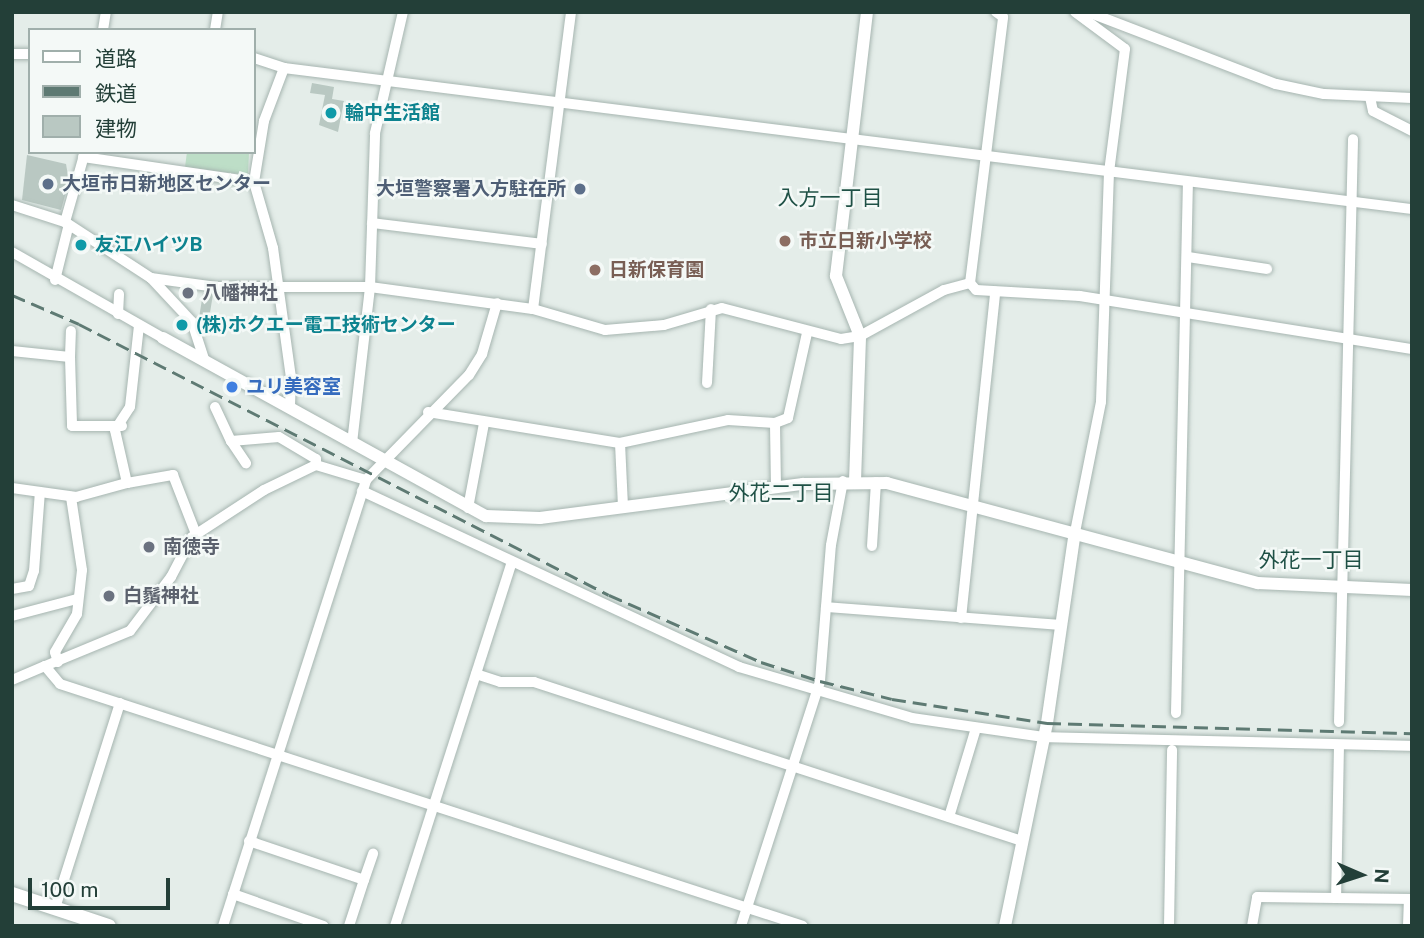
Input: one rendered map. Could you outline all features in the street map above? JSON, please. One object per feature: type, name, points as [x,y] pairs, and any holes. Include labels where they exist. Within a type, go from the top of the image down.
[{"type":"main road","points":[[12,894],[110,926]]},
{"type":"street","points":[[352,443],[370,287],[375,133],[403,12]]},
{"type":"street","points":[[533,309],[571,12]]},
{"type":"street","points":[[741,926],[816,692],[826,607],[849,481],[860,336],[836,276],[867,12]]},
{"type":"street","points":[[996,12],[1003,17],[971,283],[976,290],[1105,301],[1412,349]]},
{"type":"street","points":[[1005,926],[1019,840],[1044,737],[1075,532],[1096,442],[1105,301],[1109,172],[1125,49],[1075,12]]},
{"type":"street","points":[[1088,12],[1276,84],[1370,97],[1412,98]]},
{"type":"street","points":[[256,59],[284,68],[1412,209]]},
{"type":"street","points":[[284,68],[264,121],[254,182],[278,283],[291,377],[290,408]]},
{"type":"street","points":[[1370,97],[1373,111],[1412,131]]},
{"type":"street","points":[[1339,722],[1353,139]]},
{"type":"street","points":[[55,279],[84,155],[254,182]]},
{"type":"street","points":[[1176,713],[1188,182]]},
{"type":"street","points":[[12,205],[67,225],[151,278],[192,321],[204,360]]},
{"type":"street","points":[[372,223],[542,244]]},
{"type":"street","points":[[12,252],[55,279],[468,508],[510,519],[776,488],[849,481],[876,482],[970,502],[1258,583],[1341,589],[1412,590]]},
{"type":"street","points":[[1188,257],[1267,269]]},
{"type":"street","points":[[151,278],[216,287],[278,283],[370,287],[533,309],[605,330],[664,325],[711,309],[737,311],[807,333],[860,336],[944,290],[971,283]]},
{"type":"street","points":[[961,618],[970,502],[995,292]]},
{"type":"street","points":[[118,314],[119,294]]},
{"type":"street","points":[[223,926],[366,480],[410,439],[428,412],[475,365],[497,303]]},
{"type":"street","points":[[707,383],[711,309]]},
{"type":"street","points":[[127,483],[115,430],[122,425],[130,407],[139,326]]},
{"type":"street","points":[[71,331],[72,426],[122,425]]},
{"type":"street","points":[[428,412],[620,443],[728,421],[775,423],[788,418],[807,333]]},
{"type":"street","points":[[12,351],[70,357]]},
{"type":"street","points":[[215,407],[246,463]]},
{"type":"street","points":[[468,508],[484,423]]},
{"type":"street","points":[[775,423],[776,488]]},
{"type":"street","points":[[231,440],[279,438],[316,459],[316,465]]},
{"type":"street","points":[[620,443],[623,507]]},
{"type":"street","points":[[12,680],[130,631],[196,534],[264,490],[316,465],[366,480]]},
{"type":"street","points":[[12,488],[71,497],[173,475],[196,534]]},
{"type":"street","points":[[872,546],[876,482]]},
{"type":"street","points":[[362,491],[739,667],[816,692],[976,728],[1044,737],[1412,746]]},
{"type":"street","points":[[12,589],[29,586],[34,571],[40,492]]},
{"type":"street","points":[[58,662],[55,652],[77,614],[82,570],[71,497]]},
{"type":"street","points":[[394,926],[512,562]]},
{"type":"street","points":[[12,616],[77,599]]},
{"type":"street","points":[[826,607],[1059,625]]},
{"type":"street","points":[[45,666],[60,684],[803,926]]},
{"type":"street","points":[[476,674],[500,682],[534,682],[1019,840]]},
{"type":"street","points":[[55,908],[120,703]]},
{"type":"street","points":[[949,817],[976,728]]},
{"type":"street","points":[[1336,898],[1339,745]]},
{"type":"street","points":[[1169,926],[1172,751]]},
{"type":"street","points":[[249,841],[364,880]]},
{"type":"street","points":[[349,926],[373,854]]},
{"type":"street","points":[[233,894],[324,926]]},
{"type":"street","points":[[1252,926],[1257,897],[1410,899],[1408,926]]},
{"type":"green space","points":[[187,154],[249,154],[248,175],[185,167]]},
{"type":"building","name":"輪中生活館","points":[[312,83],[334,87],[332,99],[344,101],[338,132],[319,125],[325,95],[310,93]]},
{"type":"building","name":"大垣市日新地区センター","points":[[27,155],[66,164],[69,181],[61,210],[22,200]]},
{"type":"building","points":[[203,293],[213,294],[209,319],[199,318]]},
{"type":"railway","points":[[12,295],[79,324],[609,595],[761,662],[820,681],[892,699],[1047,723],[1412,733]]},
{"type":"place","name":"輪中生活館","points":[[331,113]]},
{"type":"place","name":"大垣市日新地区センター","points":[[48,184]]},
{"type":"place","name":"大垣警察署入方駐在所","points":[[580,189]]},
{"type":"place","name":"市立日新小学校","points":[[785,241]]},
{"type":"place","name":"友江ハイツB","points":[[81,245]]},
{"type":"place","name":"日新保育園","points":[[595,270]]},
{"type":"place","name":"八幡神社","points":[[188,293]]},
{"type":"place","name":"(株)ホクエー電工技術センター","points":[[182,325]]},
{"type":"place","name":"ユリ美容室","points":[[232,387]]},
{"type":"place","name":"南徳寺","points":[[149,547]]},
{"type":"place","name":"白鬚神社","points":[[109,596]]},
{"type":"district","name":"入方一丁目","points":[[830,198]]},
{"type":"district","name":"外花二丁目","points":[[781,493]]},
{"type":"district","name":"外花一丁目","points":[[1311,560]]}]
